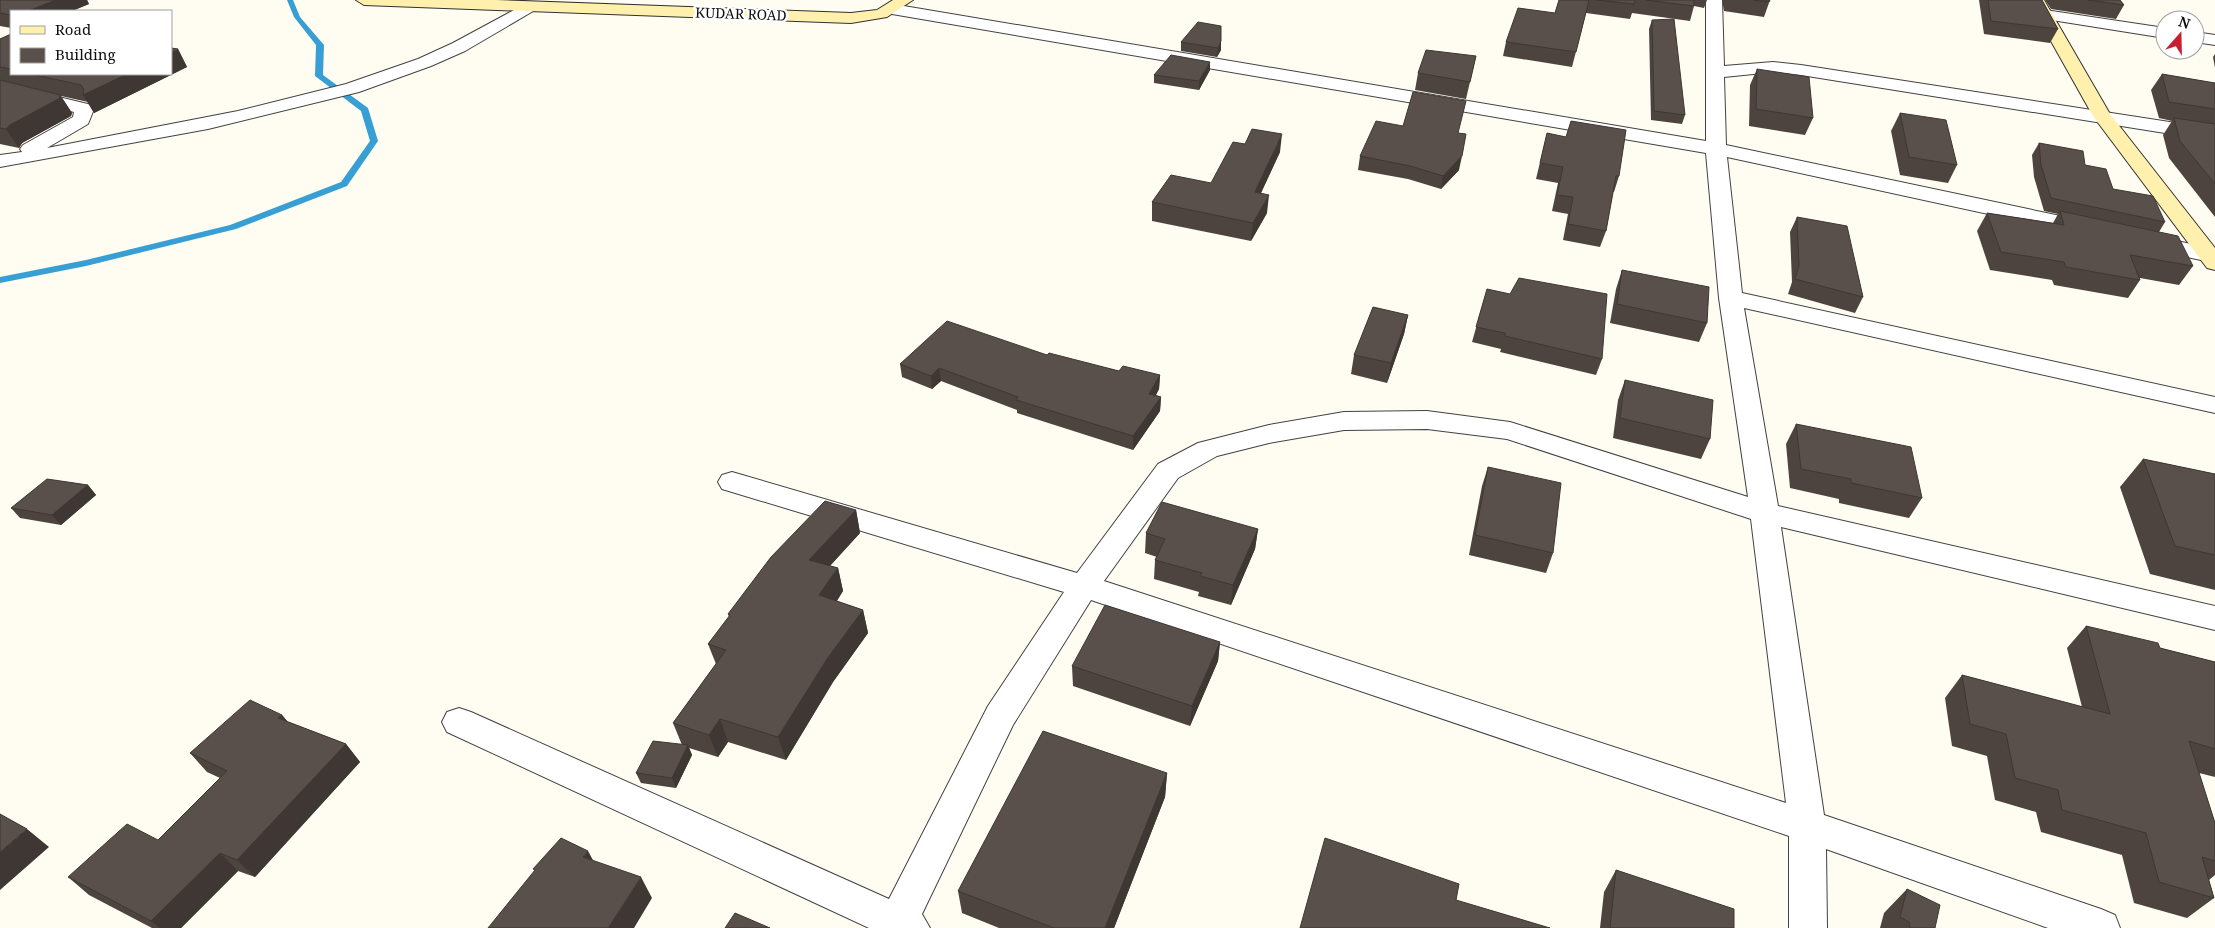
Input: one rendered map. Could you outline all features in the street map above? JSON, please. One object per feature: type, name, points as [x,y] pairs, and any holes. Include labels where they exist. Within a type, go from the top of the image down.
[{"type":"street","name":"KUDAR ROAD","points":[[364,0],[851,18],[881,14],[898,4]]},
{"type":"street","points":[[462,4],[484,0]]},
{"type":"street","points":[[1714,0],[1716,149],[1731,298],[1765,513],[1807,826],[1808,928]]},
{"type":"street","points":[[898,4],[1716,149],[2104,232]]},
{"type":"street","points":[[5,160],[198,126],[327,97],[398,75],[438,59],[464,46],[529,7]]},
{"type":"street","points":[[2041,8],[2155,31]]},
{"type":"street","points":[[2041,8],[2102,116],[2213,258]]},
{"type":"street","points":[[1714,72],[1773,67],[1802,70],[2215,135]]},
{"type":"street","points":[[0,88],[86,110],[81,120],[5,160]]},
{"type":"street","points":[[2133,238],[2213,258]]},
{"type":"street","points":[[1731,298],[2215,405]]},
{"type":"street","points":[[459,722],[901,926],[1000,716],[1084,586],[1168,471],[1208,450],[1269,434],[1344,421],[1427,420],[1510,430],[1765,513],[2215,618]]},
{"type":"street","points":[[732,482],[1084,586],[1807,826],[2101,928]]},
{"type":"building","points":[[0,0],[56,0],[31,10],[10,10],[10,15],[0,13]]},
{"type":"building","points":[[1559,0],[1589,0],[1576,52],[1506,42],[1518,8],[1555,13]]},
{"type":"building","points":[[1596,0],[1635,0],[1634,4]]},
{"type":"building","points":[[1646,0],[1694,0],[1694,6]]},
{"type":"building","points":[[1753,0],[1770,0],[1769,2]]},
{"type":"building","points":[[1988,0],[2042,0],[2058,29],[1991,21]]},
{"type":"building","points":[[2088,0],[2120,0],[2124,5]]},
{"type":"building","points":[[1674,19],[1685,115],[1654,111],[1652,20]]},
{"type":"building","points":[[1198,22],[1221,26],[1221,41],[1218,48],[1181,42]]},
{"type":"building","points":[[10,34],[10,69],[0,67],[0,39]]},
{"type":"building","points":[[1426,50],[1476,56],[1470,82],[1418,73]]},
{"type":"building","points":[[1171,55],[1210,62],[1199,81],[1154,75]]},
{"type":"building","points":[[1757,69],[1809,77],[1813,118],[1756,109]]},
{"type":"building","points":[[2162,74],[2215,83],[2215,109],[2169,102]]},
{"type":"building","points":[[36,75],[125,75],[83,95],[84,90],[81,85]]},
{"type":"building","points":[[0,80],[60,95],[60,98],[6,129],[0,128]]},
{"type":"building","points":[[1413,92],[1466,101],[1458,133],[1466,134],[1462,156],[1443,176],[1410,166],[1360,156],[1376,121],[1403,126]]},
{"type":"building","points":[[1900,113],[1946,120],[1957,165],[1909,157]]},
{"type":"building","points":[[2174,118],[2215,124],[2215,184],[2180,141]]},
{"type":"building","points":[[1571,121],[1626,130],[1619,176],[1616,176],[1606,231],[1568,224],[1573,197],[1557,195],[1563,167],[1540,163],[1547,133],[1566,137]]},
{"type":"building","points":[[1252,129],[1282,134],[1255,192],[1269,195],[1253,223],[1152,202],[1171,175],[1211,183],[1233,142],[1245,144]]},
{"type":"building","points":[[2039,143],[2083,151],[2085,165],[2106,169],[2113,189],[2153,196],[2165,222],[2051,198],[2041,165]]},
{"type":"building","points":[[2060,211],[2178,236],[2193,266],[2130,255],[2140,280],[2066,267],[2064,262],[2001,252],[1987,213],[2064,225]]},
{"type":"building","points":[[1797,217],[1847,226],[1863,297],[1795,279],[1799,266]]},
{"type":"building","points":[[1622,270],[1709,287],[1707,323],[1617,304]]},
{"type":"building","points":[[1519,278],[1607,294],[1602,359],[1505,336],[1505,333],[1476,327],[1487,289],[1510,294]]},
{"type":"building","points":[[1373,307],[1408,315],[1391,363],[1354,355]]},
{"type":"building","points":[[947,321],[1047,355],[1049,353],[1119,371],[1123,366],[1160,375],[1149,394],[1161,397],[1133,436],[1016,400],[1018,397],[939,368],[931,376],[900,364]]},
{"type":"building","points":[[1625,380],[1713,400],[1710,439],[1620,418]]},
{"type":"building","points":[[1796,424],[1911,447],[1922,498],[1851,483],[1851,479],[1801,469]]},
{"type":"building","points":[[2143,459],[2215,474],[2215,555],[2175,546]]},
{"type":"building","points":[[1488,467],[1561,483],[1553,553],[1475,535]]},
{"type":"building","points":[[47,479],[88,485],[52,515],[11,508]]},
{"type":"building","points":[[825,501],[856,510],[809,560],[838,568],[819,595],[863,610],[827,659],[778,737],[720,719],[709,735],[673,723],[726,650],[708,644],[730,615],[728,614],[771,557]]},
{"type":"building","points":[[1162,502],[1258,529],[1233,585],[1200,576],[1202,573],[1155,560],[1165,539],[1146,533]]},
{"type":"building","points":[[1105,605],[1220,642],[1192,706],[1072,666]]},
{"type":"building","points":[[2086,626],[2158,643],[2160,648],[2215,662],[2215,749],[2189,741],[2215,823],[2215,861],[2202,857],[2214,898],[2159,882],[2146,833],[2062,810],[2058,790],[2015,778],[2006,734],[1970,724],[1962,675],[2110,714]]},
{"type":"building","points":[[250,700],[282,715],[278,718],[346,744],[237,860],[220,853],[151,921],[68,877],[127,824],[158,840],[227,771],[190,753]]},
{"type":"building","points":[[1043,731],[1167,773],[1105,928],[1054,928],[958,891]]},
{"type":"building","points":[[653,741],[688,745],[672,778],[636,773]]},
{"type":"building","points":[[0,814],[27,829],[0,852]]},
{"type":"building","points":[[561,838],[588,851],[583,857],[641,877],[608,928],[488,928],[535,870],[533,869]]},
{"type":"building","points":[[1325,838],[1459,884],[1456,900],[1550,928],[1300,928]]},
{"type":"building","points":[[1616,870],[1734,909],[1734,928],[1610,928]]},
{"type":"building","points":[[1907,889],[1940,905],[1935,928],[1910,928],[1909,922],[1900,917]]},
{"type":"building","points":[[735,913],[770,928],[725,928]]},
{"type":"waterway","points":[[0,280],[86,263],[233,227],[344,184],[374,141],[365,110],[319,76],[320,45],[297,17],[290,0]]}]
